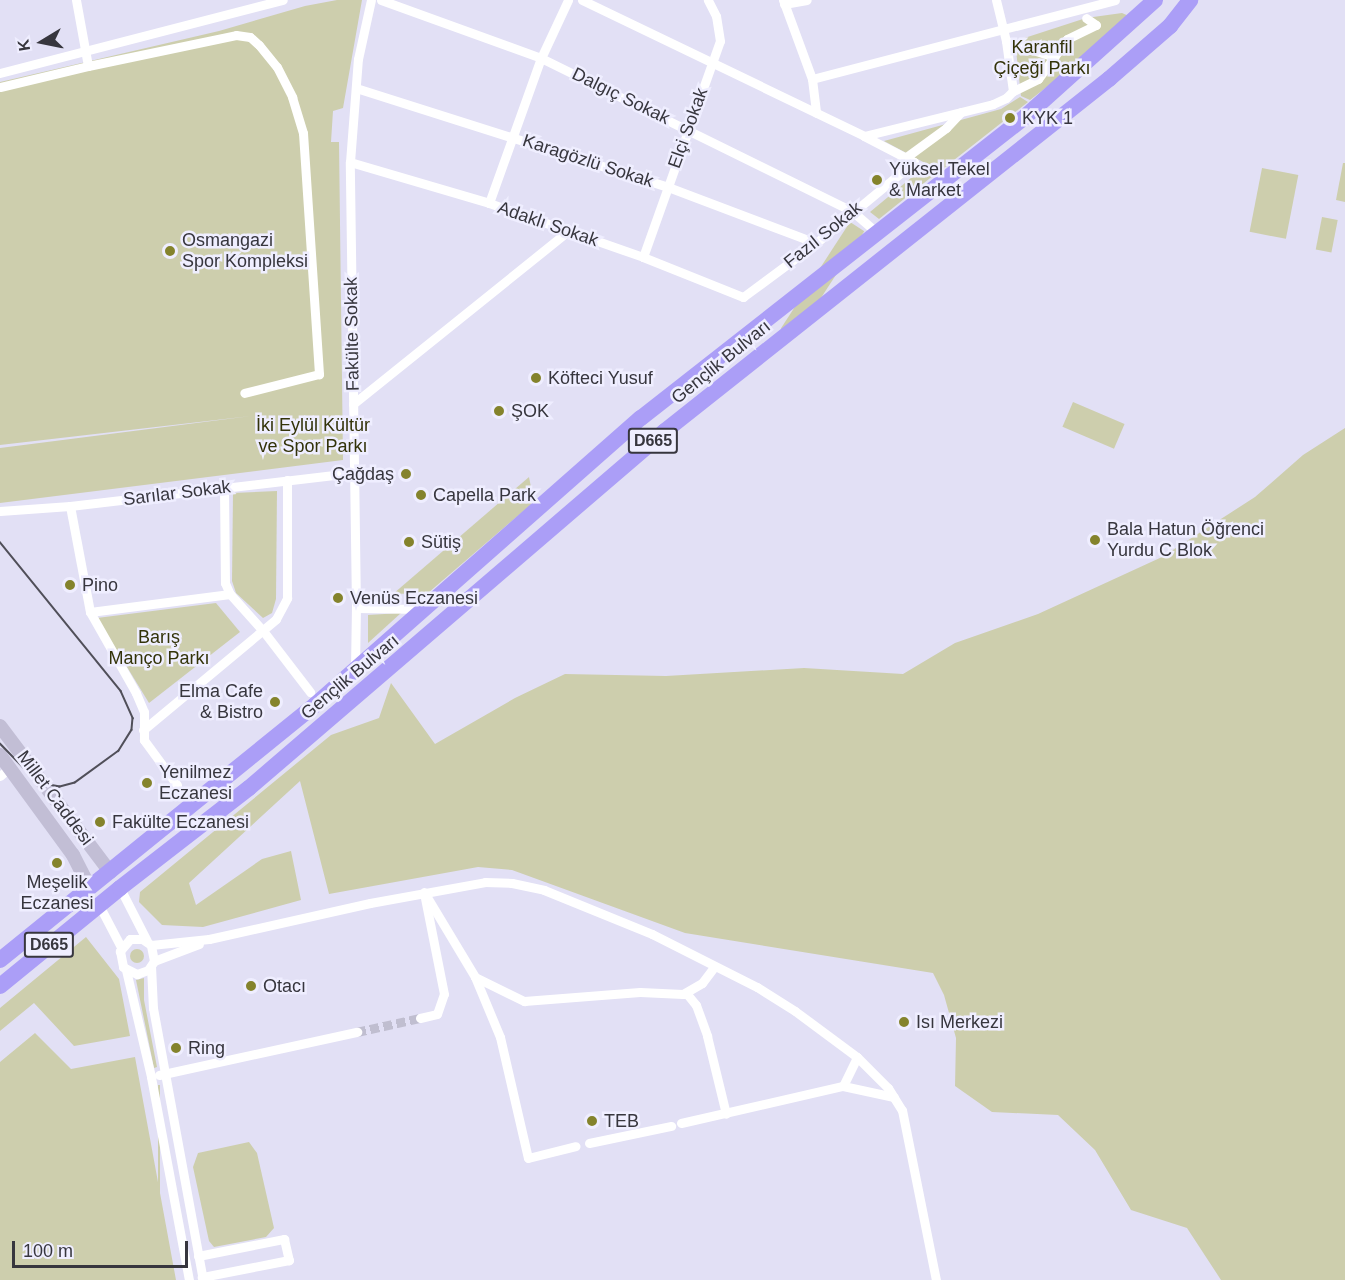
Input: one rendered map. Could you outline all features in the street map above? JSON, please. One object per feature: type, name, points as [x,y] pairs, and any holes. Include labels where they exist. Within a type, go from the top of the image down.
[{"type":"highway","name":"Gençlik Bulvarı","points":[[0,960],[315,705],[641,418],[1027,115],[1155,0]]},
{"type":"highway","name":"Gençlik Bulvarı","points":[[0,986],[120,888],[249,788],[665,431],[1109,79],[1170,26],[1190,0]]},
{"type":"highway","points":[[110,872],[120,888]]},
{"type":"highway","points":[[90,888],[99,905]]},
{"type":"main road","name":"Millet Caddesi","points":[[0,726],[110,872]]},
{"type":"main road","name":"Millet Caddesi","points":[[0,755],[5,772],[73,855],[90,888]]},
{"type":"street","points":[[76,0],[88,66]]},
{"type":"street","points":[[0,73],[283,0]]},
{"type":"street","name":"Fakülte Sokak","points":[[354,669],[356,608],[350,162],[357,59],[371,0]]},
{"type":"street","name":"Dalgıç Sokak","points":[[381,0],[541,58],[852,211],[877,233]]},
{"type":"street","points":[[489,203],[541,58],[568,0]]},
{"type":"street","points":[[582,0],[905,158],[946,128],[961,112]]},
{"type":"street","name":"Elçi Sokak","points":[[643,257],[720,41],[716,16],[708,0]]},
{"type":"street","points":[[807,0],[783,2],[812,79],[816,113]]},
{"type":"street","points":[[996,0],[1006,41],[1013,91]]},
{"type":"street","points":[[812,79],[1115,0]]},
{"type":"street","points":[[1086,18],[1114,33]]},
{"type":"street","points":[[864,136],[993,104],[1006,98],[1013,91],[1038,79],[1067,39],[1096,25]]},
{"type":"street","points":[[0,87],[236,35],[249,38],[259,45],[277,67],[292,97],[303,133],[319,374],[244,393]]},
{"type":"street","points":[[1006,41],[1054,57]]},
{"type":"street","name":"Karagözlü Sokak","points":[[356,88],[668,187],[816,243]]},
{"type":"street","name":"Fazıl Sokak","points":[[743,297],[816,243],[914,162],[905,158]]},
{"type":"street","name":"Adaklı Sokak","points":[[350,162],[489,203],[643,257],[743,297]]},
{"type":"street","points":[[353,404],[568,231]]},
{"type":"street","name":"Sarılar Sokak","points":[[0,511],[70,506],[353,473]]},
{"type":"street","points":[[143,730],[264,632],[276,619],[286,598],[288,480]]},
{"type":"street","points":[[224,488],[225,583],[230,594],[264,632],[310,692]]},
{"type":"street","points":[[70,506],[90,612],[136,693],[144,712],[144,740],[177,785]]},
{"type":"street","points":[[90,612],[230,594]]},
{"type":"street","points":[[356,608],[424,609]]},
{"type":"street","points":[[121,947],[130,939],[149,943],[209,939],[424,892],[485,882],[512,883],[544,890],[652,934],[795,1011],[857,1057],[894,1097],[902,1110],[936,1280]]},
{"type":"street","points":[[120,888],[149,943],[153,964],[152,998],[202,1275]]},
{"type":"street","points":[[424,892],[475,977],[500,1037],[528,1158],[576,1146]]},
{"type":"street","points":[[420,1018],[437,1014],[444,994],[424,892]]},
{"type":"street","points":[[99,905],[121,947],[119,960],[126,970],[151,1077],[188,1275],[202,1275],[289,1260],[284,1239],[198,1256]]},
{"type":"street","points":[[126,970],[142,973],[153,964],[209,939]]},
{"type":"street","points":[[475,977],[524,1001],[640,992],[687,994],[702,984],[715,966]]},
{"type":"street","points":[[687,994],[696,1005],[707,1036],[726,1114]]},
{"type":"street","points":[[151,1077],[357,1032]]},
{"type":"street","points":[[843,1086],[857,1057]]},
{"type":"street","points":[[681,1123],[843,1086],[894,1097]]},
{"type":"street","points":[[589,1143],[671,1126]]},
{"type":"green space","name":"Osmangazi Spor Kompleksi","points":[[337,0],[362,0],[343,108],[333,111],[331,142],[339,142],[343,460],[0,503],[0,448],[251,416],[0,445],[0,82],[219,31],[305,6]]},
{"type":"green space","name":"Karanfil Çiçeği Parkı","points":[[1122,13],[1131,17],[1084,58],[1030,100],[1021,96],[1015,41],[1086,18]]},
{"type":"green space","points":[[1020,97],[1028,102],[940,171],[884,141],[1001,109]]},
{"type":"green space","points":[[1343,163],[1345,163],[1345,202],[1336,200]]},
{"type":"green space","points":[[923,168],[934,175],[879,219],[870,212]]},
{"type":"green space","points":[[1262,168],[1298,175],[1286,239],[1250,232]]},
{"type":"green space","points":[[1322,217],[1338,220],[1331,252],[1316,249]]},
{"type":"green space","points":[[850,222],[864,231],[795,338],[781,329]]},
{"type":"green space","points":[[1073,402],[1125,424],[1114,449],[1062,427]]},
{"type":"green space","points":[[1345,428],[1345,1280],[1221,1280],[1187,1228],[1131,1210],[1095,1150],[1058,1115],[992,1112],[955,1086],[956,1038],[944,995],[933,973],[685,933],[512,870],[478,867],[329,894],[300,781],[189,883],[196,905],[262,859],[291,851],[301,900],[203,927],[162,925],[139,902],[140,892],[331,735],[379,718],[391,683],[435,744],[515,698],[565,674],[666,676],[804,668],[903,674],[955,643],[1038,614],[1162,557],[1255,497],[1303,455]]},
{"type":"green space","points":[[529,477],[534,502],[428,593],[393,594]]},
{"type":"green space","points":[[277,491],[276,599],[272,613],[263,618],[236,593],[232,581],[233,493]]},
{"type":"green space","name":"Barış Manço Parkı","points":[[216,603],[240,632],[149,703],[97,618]]},
{"type":"green space","points":[[401,613],[368,643],[368,615]]},
{"type":"green space","points":[[86,937],[119,979],[130,1036],[74,1046],[34,1003],[0,1031],[0,1008]]},
{"type":"green space","points":[[134,949],[140,949],[144,956],[140,963],[134,963],[130,959],[130,953]]},
{"type":"green space","points":[[144,978],[144,1000],[157,1067],[154,1068],[136,980]]},
{"type":"green space","points":[[35,1033],[71,1069],[135,1057],[176,1280],[0,1280],[0,1062]]},
{"type":"green space","points":[[158,1085],[160,1085],[160,1247],[158,1247]]},
{"type":"green space","points":[[249,1142],[257,1153],[274,1228],[266,1237],[214,1247],[209,1241],[193,1167],[198,1153]]},
{"type":"tunnel","points":[[357,1032],[420,1018]]},
{"type":"tram line","points":[[0,542],[121,691],[133,718],[132,730],[119,751],[75,783],[60,787],[38,783],[0,744]]},
{"type":"place","name":"KYK 1","points":[[1010,118]]},
{"type":"place","name":"Yüksel Tekel & Market","points":[[877,180]]},
{"type":"place","name":"Osmangazi Spor Kompleksi","points":[[170,251]]},
{"type":"place","name":"Köfteci Yusuf","points":[[536,378]]},
{"type":"place","name":"ŞOK","points":[[499,411]]},
{"type":"place","name":"Çağdaş","points":[[406,474]]},
{"type":"place","name":"Capella Park","points":[[421,495]]},
{"type":"place","name":"Bala Hatun Öğrenci Yurdu C Blok","points":[[1095,540]]},
{"type":"place","name":"Sütiş","points":[[409,542]]},
{"type":"place","name":"Pino","points":[[70,585]]},
{"type":"place","name":"Venüs Eczanesi","points":[[338,598]]},
{"type":"place","name":"Elma Cafe & Bistro","points":[[275,702]]},
{"type":"place","name":"Yenilmez Eczanesi","points":[[147,783]]},
{"type":"place","name":"Fakülte Eczanesi","points":[[100,822]]},
{"type":"place","name":"Meşelik Eczanesi","points":[[57,863]]},
{"type":"place","name":"Otacı","points":[[251,986]]},
{"type":"place","name":"Isı Merkezi","points":[[904,1022]]},
{"type":"place","name":"Ring","points":[[176,1048]]},
{"type":"place","name":"TEB","points":[[592,1121]]},
{"type":"park label","name":"İki Eylül Kültür ve Spor Parkı","points":[[313,436]]}]
